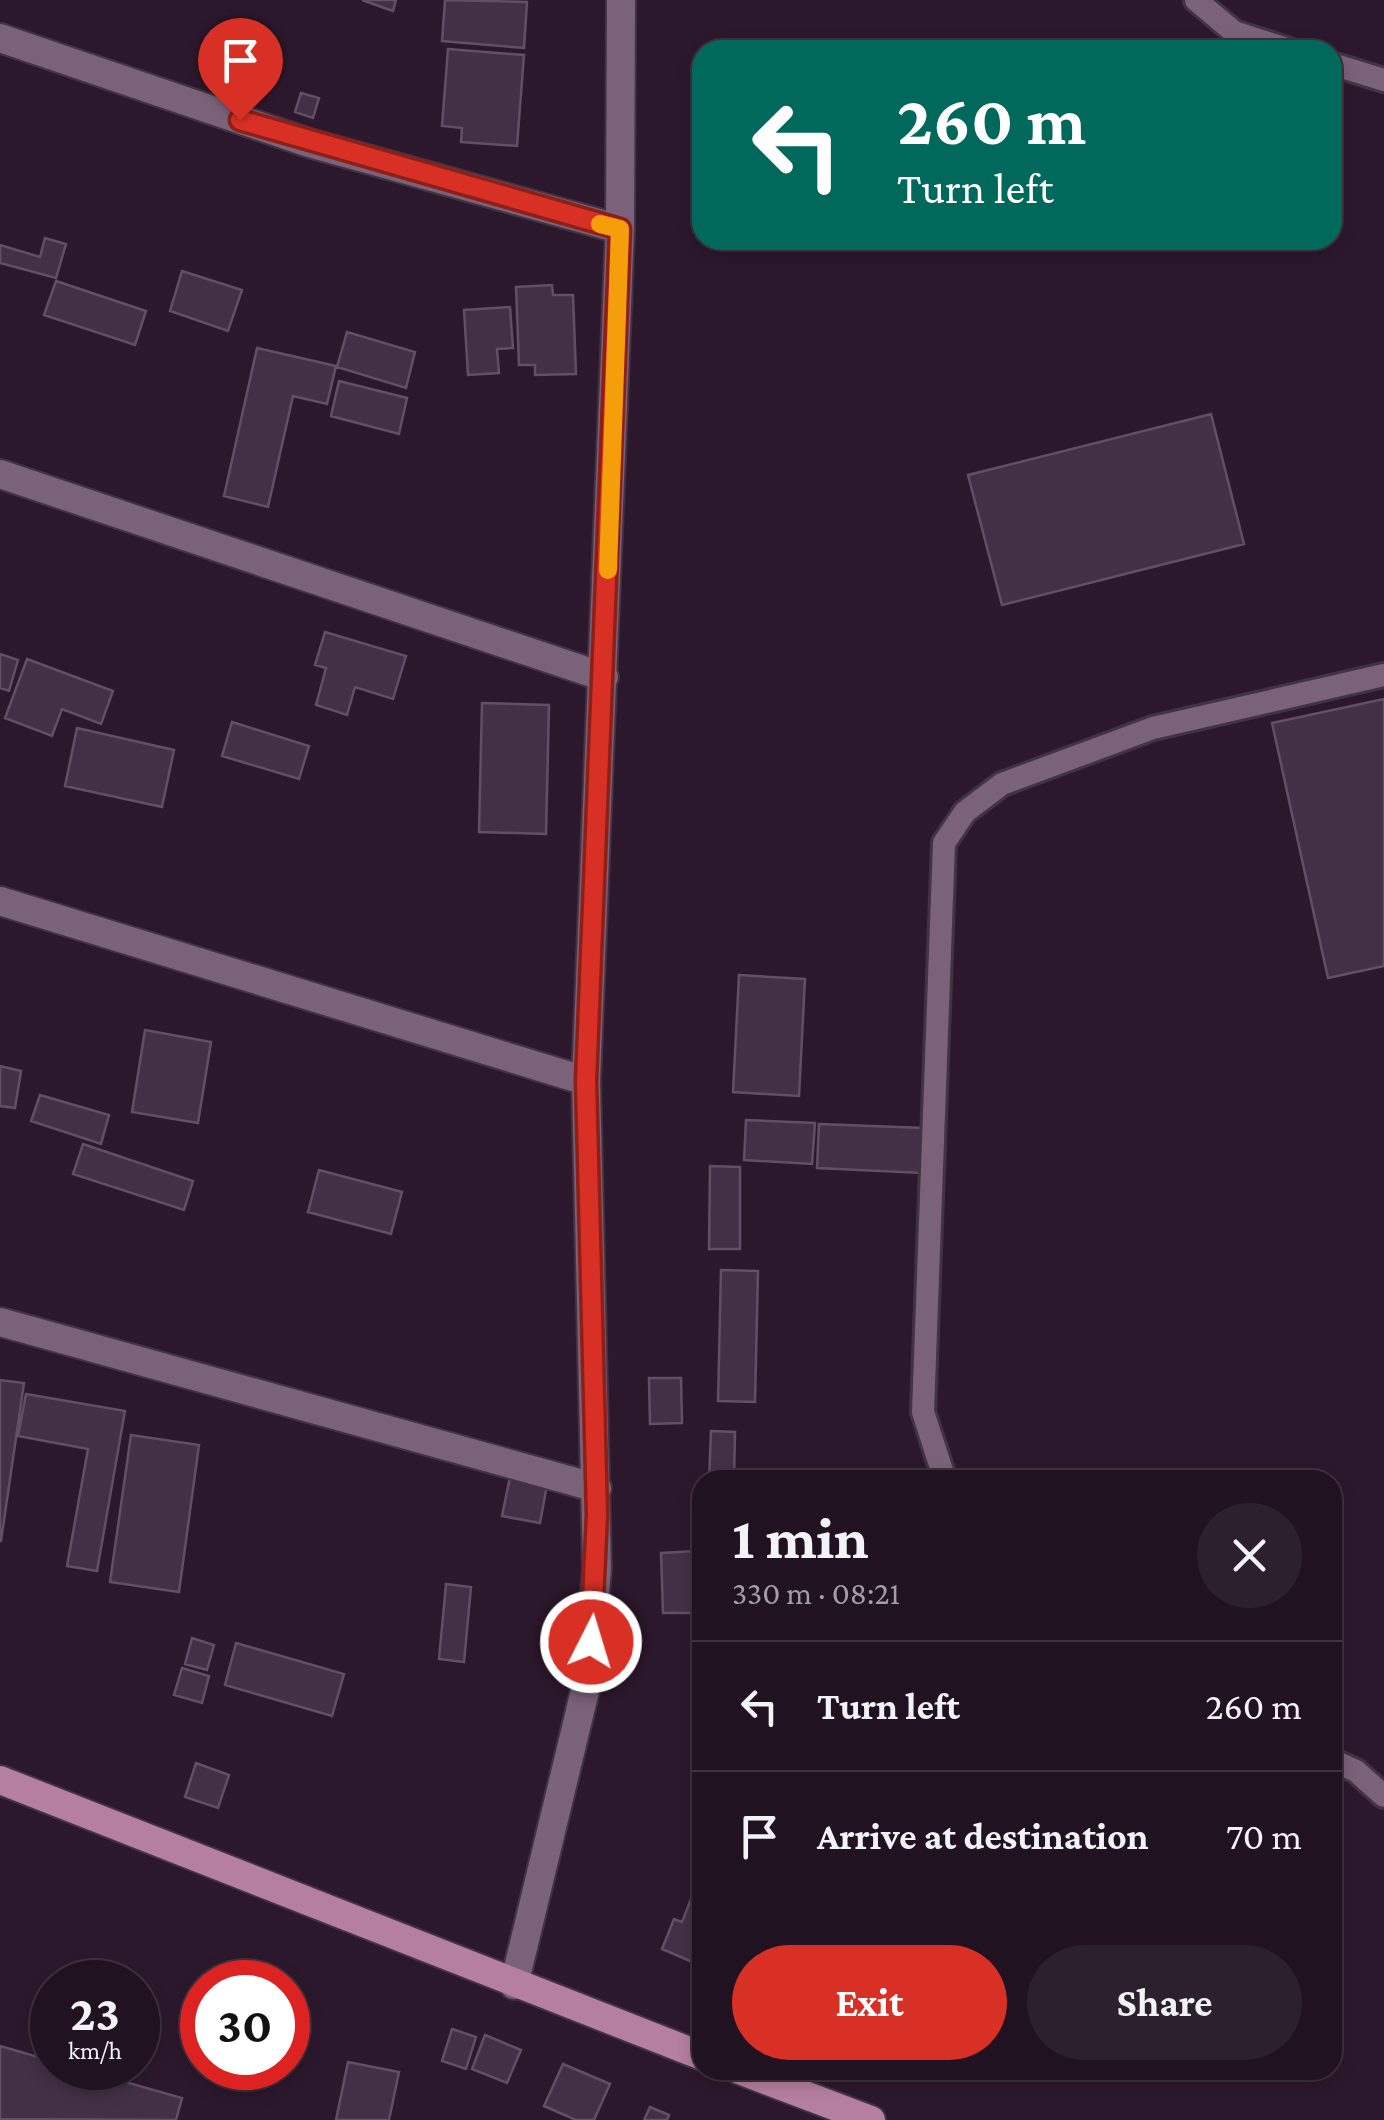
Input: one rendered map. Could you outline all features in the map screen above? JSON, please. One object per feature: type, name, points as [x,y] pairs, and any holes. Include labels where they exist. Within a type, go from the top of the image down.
[{"type":"main road","points":[[0,1780],[692,2052]]},
{"type":"main road","points":[[765,2080],[871,2120]]},
{"type":"street","points":[[514,1985],[588,1678],[597,1569],[586,1081],[620,229],[621,0]]},
{"type":"street","points":[[0,38],[309,143],[620,229]]},
{"type":"street","points":[[0,474],[604,677]]},
{"type":"street","points":[[0,901],[586,1081]]},
{"type":"street","points":[[0,1322],[597,1488]]},
{"type":"lane","points":[[1196,0],[1234,32],[1259,40]]},
{"type":"lane","points":[[1342,67],[1384,80]]},
{"type":"lane","points":[[942,1470],[923,1412],[944,844],[965,812],[1002,784],[1152,728],[1384,675]]},
{"type":"lane","points":[[1342,1765],[1356,1771],[1384,1796]]},
{"type":"building","points":[[362,0],[396,0],[393,11]]},
{"type":"building","points":[[445,0],[527,2],[524,48],[442,41]]},
{"type":"building","points":[[448,49],[524,55],[517,146],[461,142],[462,128],[442,126]]},
{"type":"building","points":[[301,93],[319,98],[313,118],[295,112]]},
{"type":"building","points":[[45,238],[66,244],[56,278],[0,263],[0,245],[40,257]]},
{"type":"building","points":[[182,271],[242,290],[228,331],[170,311]]},
{"type":"building","points":[[56,281],[146,311],[135,345],[44,315]]},
{"type":"building","points":[[552,285],[553,295],[573,295],[576,374],[535,375],[535,365],[519,365],[516,287]]},
{"type":"building","points":[[510,307],[513,348],[497,349],[499,373],[468,375],[464,310]]},
{"type":"building","points":[[347,332],[415,352],[406,388],[337,367]]},
{"type":"building","points":[[257,348],[336,366],[327,404],[293,396],[268,507],[224,496]]},
{"type":"building","points":[[339,381],[407,398],[399,434],[331,416]]},
{"type":"building","points":[[1211,414],[1244,544],[1002,605],[968,475]]},
{"type":"building","points":[[325,632],[406,656],[393,699],[355,687],[347,715],[316,705],[326,668],[315,665]]},
{"type":"building","points":[[0,654],[18,660],[9,691],[0,688]]},
{"type":"building","points":[[27,659],[113,691],[101,724],[62,709],[52,736],[5,718]]},
{"type":"building","points":[[1384,699],[1384,966],[1328,978],[1272,723]]},
{"type":"building","points":[[482,703],[549,705],[546,834],[479,832]]},
{"type":"building","points":[[232,722],[309,746],[299,779],[222,756]]},
{"type":"building","points":[[77,728],[174,750],[162,807],[65,786]]},
{"type":"building","points":[[739,975],[805,979],[799,1096],[733,1092]]},
{"type":"building","points":[[145,1030],[211,1042],[198,1123],[132,1112]]},
{"type":"building","points":[[0,1066],[21,1071],[15,1108],[0,1106]]},
{"type":"building","points":[[40,1095],[109,1115],[101,1144],[31,1121]]},
{"type":"building","points":[[746,1120],[815,1123],[812,1164],[744,1160]]},
{"type":"building","points":[[819,1124],[924,1128],[922,1173],[817,1168]]},
{"type":"building","points":[[83,1144],[193,1181],[184,1210],[73,1174]]},
{"type":"building","points":[[710,1166],[740,1167],[740,1249],[709,1249]]},
{"type":"building","points":[[319,1170],[402,1192],[391,1234],[308,1212]]},
{"type":"building","points":[[721,1270],[758,1271],[755,1402],[718,1401]]},
{"type":"building","points":[[649,1378],[681,1378],[682,1423],[650,1424]]},
{"type":"building","points":[[0,1380],[24,1383],[1,1541],[0,1541]]},
{"type":"building","points":[[26,1394],[125,1411],[97,1571],[67,1566],[88,1449],[18,1436]]},
{"type":"building","points":[[711,1431],[735,1432],[734,1470],[709,1470]]},
{"type":"building","points":[[131,1435],[199,1445],[179,1592],[110,1582]]},
{"type":"building","points":[[512,1467],[549,1474],[540,1523],[502,1516]]},
{"type":"building","points":[[692,1551],[692,1613],[663,1613],[661,1553]]},
{"type":"building","points":[[446,1584],[471,1587],[464,1662],[439,1659]]},
{"type":"building","points":[[192,1638],[214,1645],[207,1670],[185,1664]]},
{"type":"building","points":[[236,1643],[344,1674],[332,1716],[225,1685]]},
{"type":"building","points":[[182,1668],[209,1676],[202,1703],[174,1695]]},
{"type":"building","points":[[196,1763],[229,1775],[218,1808],[185,1797]]},
{"type":"building","points":[[692,1896],[692,1962],[662,1949],[674,1919],[682,1922]]},
{"type":"building","points":[[452,2029],[476,2037],[466,2069],[442,2061]]},
{"type":"building","points":[[485,2035],[521,2050],[507,2083],[472,2069]]},
{"type":"building","points":[[0,2046],[30,2055],[30,2090],[154,2090],[182,2098],[176,2120],[0,2119]]},
{"type":"building","points":[[348,2062],[399,2072],[389,2120],[336,2120]]},
{"type":"building","points":[[563,2064],[610,2084],[594,2120],[576,2120],[544,2106]]},
{"type":"building","points":[[650,2107],[669,2115],[667,2120],[644,2120]]},
{"type":"slow traffic","points":[[600,224],[620,229],[608,570]]},
{"type":"route","points":[[240,120],[309,143],[620,229],[586,1081],[597,1515],[591,1642]]}]
